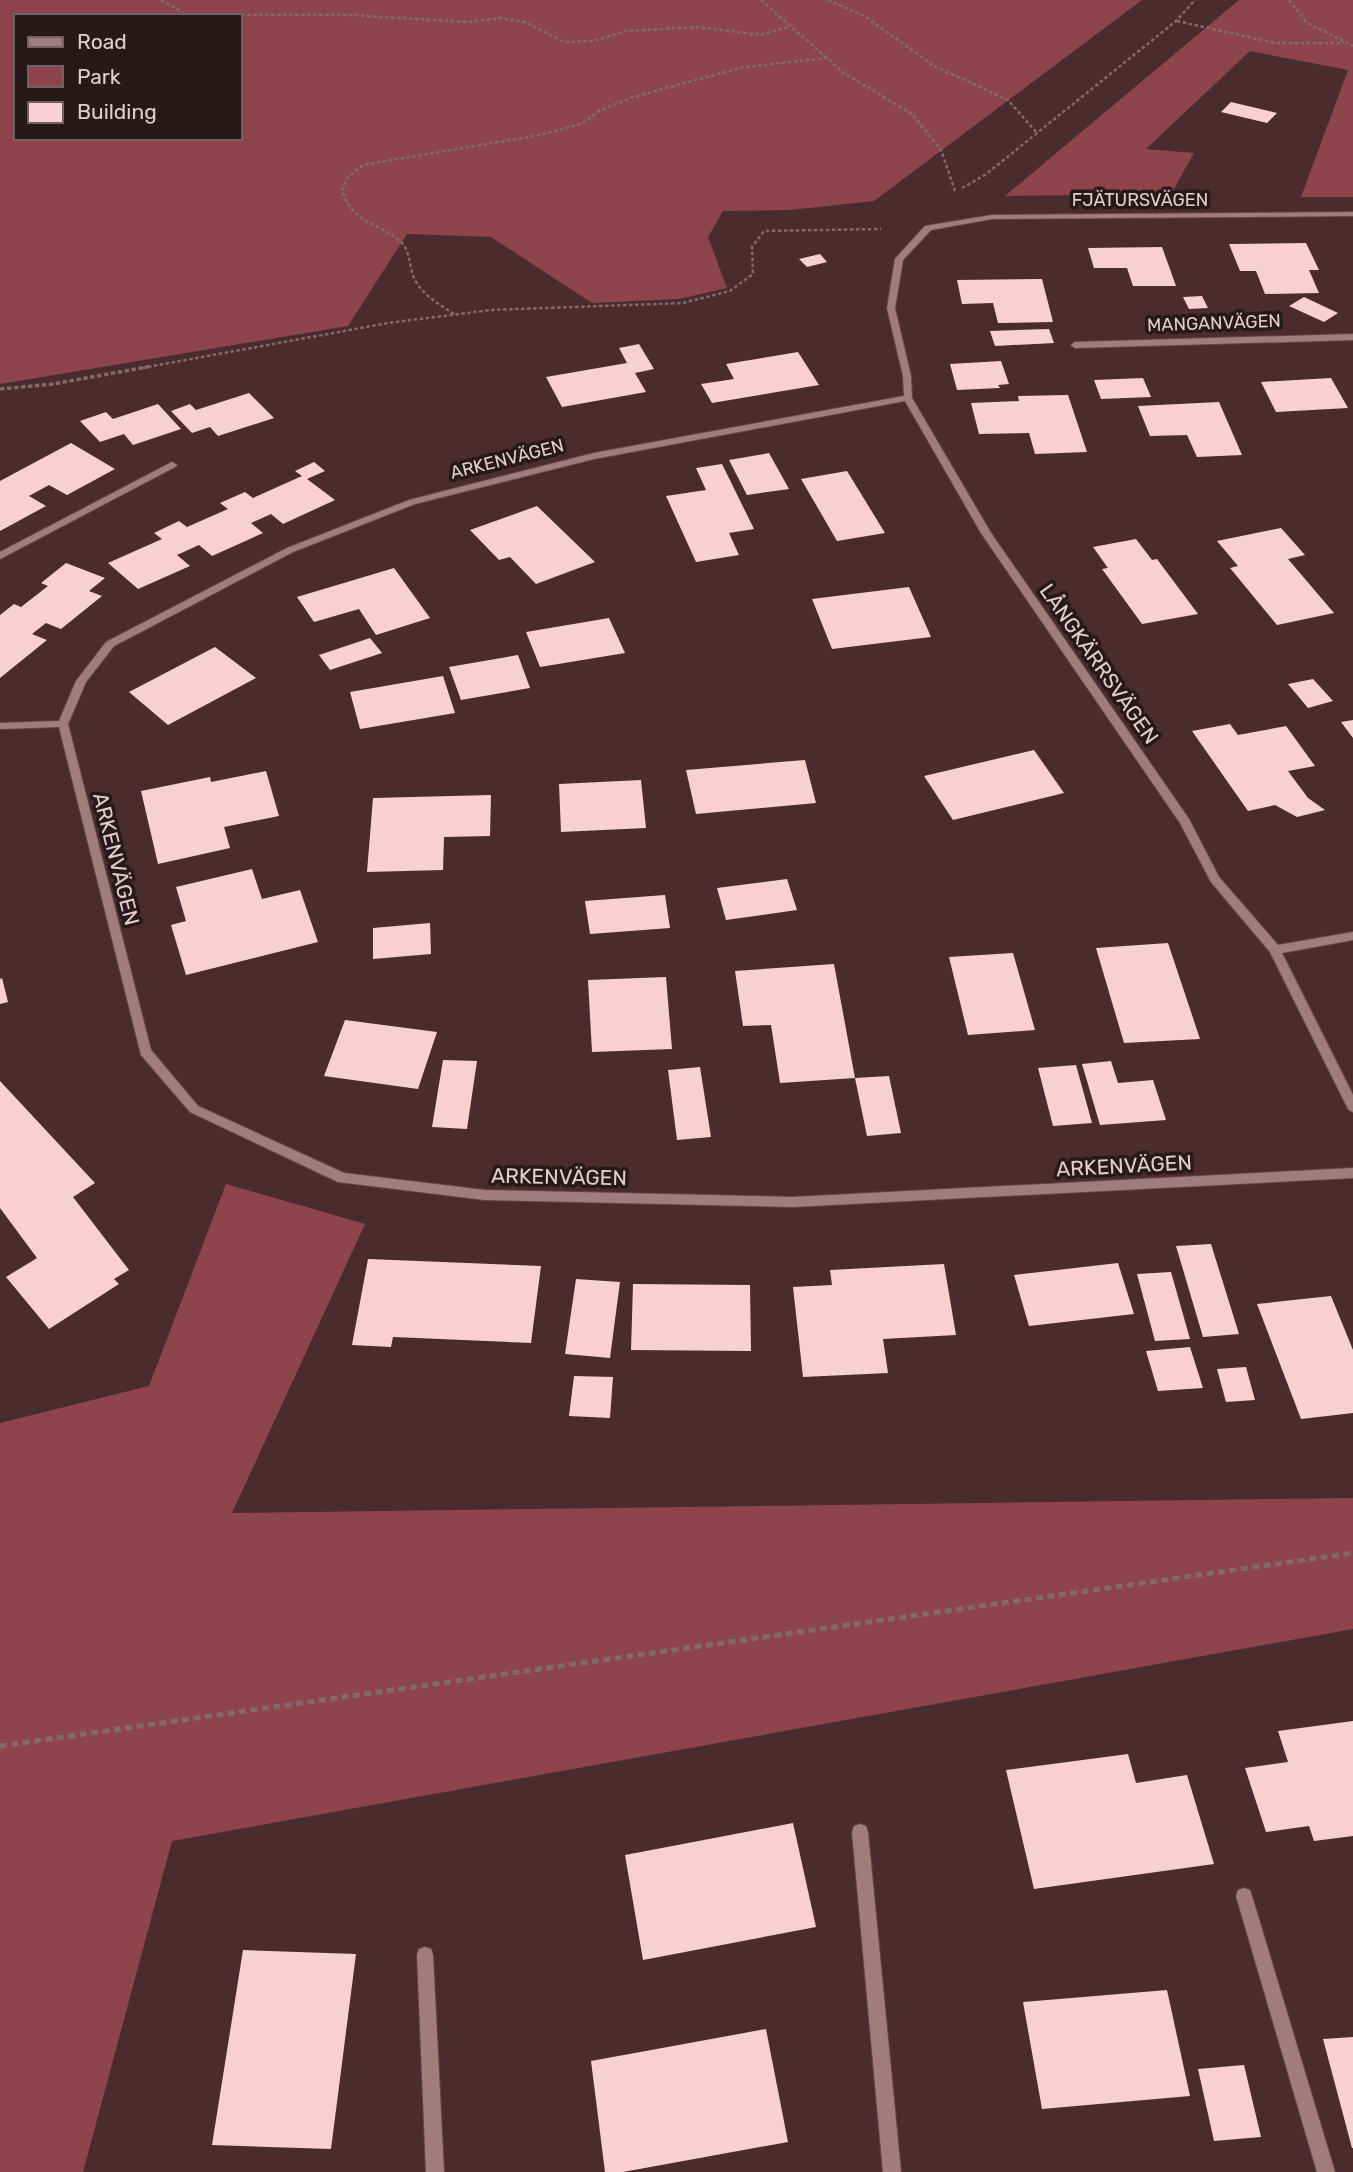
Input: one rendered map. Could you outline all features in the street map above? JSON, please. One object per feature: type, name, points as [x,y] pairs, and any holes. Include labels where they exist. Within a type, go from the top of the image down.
[{"type":"street","name":"FJÄTURSVÄGEN","points":[[928,228],[992,217],[1353,214]]},
{"type":"street","name":"LÅNGKÄRRSVÄGEN","points":[[928,228],[899,258],[891,309],[907,376],[908,398],[986,533],[1185,822],[1215,879],[1275,950],[1353,1107]]},
{"type":"street","name":"MANGANVÄGEN","points":[[1075,345],[1353,337]]},
{"type":"street","name":"ARKENVÄGEN","points":[[908,398],[594,456],[412,502],[290,550],[110,644],[81,681],[63,724],[145,1052],[194,1109],[342,1178],[485,1195],[793,1202],[1353,1173]]},
{"type":"street","points":[[0,556],[172,465]]},
{"type":"street","points":[[0,726],[63,724]]},
{"type":"street","points":[[1275,950],[1353,936]]},
{"type":"street","points":[[860,1832],[892,2172]]},
{"type":"street","points":[[1244,1896],[1326,2172]]},
{"type":"street","points":[[425,1955],[435,2172]]},
{"type":"path","points":[[161,0],[185,14]]},
{"type":"path","points":[[761,0],[788,27],[844,73],[912,114],[941,150],[956,192]]},
{"type":"path","points":[[828,0],[866,17],[934,65],[1008,100],[1037,134]]},
{"type":"path","points":[[0,389],[53,384],[247,347],[491,310],[683,303],[730,291],[753,274],[752,247],[764,231],[928,228],[939,201],[985,175],[1176,21],[1195,0]]},
{"type":"path","points":[[1289,0],[1292,10],[1329,37],[1353,46]]},
{"type":"path","points":[[242,15],[349,15],[377,19],[467,22],[501,18],[525,22],[564,42],[593,41],[637,30],[698,27],[761,35],[788,27]]},
{"type":"path","points":[[1176,21],[1275,43],[1344,43]]},
{"type":"path","points":[[454,315],[424,293],[413,276],[411,259],[401,242],[370,226],[345,201],[342,190],[348,177],[363,166],[540,135],[581,124],[599,111],[633,97],[744,66],[828,58]]},
{"type":"path","points":[[0,1746],[1353,1553]]},
{"type":"green space","points":[[0,0],[1142,0],[874,201],[790,210],[723,211],[708,237],[727,288],[679,299],[592,303],[491,237],[407,234],[348,326],[0,384]]},
{"type":"green space","points":[[1239,0],[1353,0],[1353,197],[1301,197],[1348,70],[1250,51],[1146,149],[1194,153],[1171,194],[1005,196]]},
{"type":"green space","points":[[226,1184],[365,1224],[232,1513],[1353,1498],[1353,1629],[172,1841],[83,2172],[0,2172],[0,1423],[149,1386]]},
{"type":"building","points":[[1231,102],[1277,113],[1267,123],[1221,112]]},
{"type":"building","points":[[1306,243],[1319,270],[1309,270],[1319,293],[1265,294],[1256,271],[1240,271],[1229,244]]},
{"type":"building","points":[[1162,247],[1176,286],[1133,286],[1127,268],[1094,268],[1088,248]]},
{"type":"building","points":[[820,254],[827,262],[807,267],[799,259]]},
{"type":"building","points":[[1042,279],[1053,322],[998,323],[993,303],[962,304],[957,280]]},
{"type":"building","points":[[1202,296],[1208,308],[1189,309],[1183,297]]},
{"type":"building","points":[[1304,297],[1338,313],[1324,322],[1289,306]]},
{"type":"building","points":[[1049,329],[1054,343],[995,346],[990,331]]},
{"type":"building","points":[[639,344],[654,369],[635,373],[646,392],[562,407],[546,377],[627,363],[619,348]]},
{"type":"building","points":[[798,352],[819,385],[712,403],[701,384],[734,379],[726,364]]},
{"type":"building","points":[[1001,361],[1009,384],[998,385],[1000,388],[957,390],[950,364]]},
{"type":"building","points":[[1143,378],[1151,397],[1101,399],[1094,380]]},
{"type":"building","points":[[1331,378],[1348,408],[1276,412],[1261,382]]},
{"type":"building","points":[[249,393],[274,418],[218,436],[210,427],[192,433],[171,411],[190,404],[196,410]]},
{"type":"building","points":[[1068,395],[1087,452],[1035,454],[1029,433],[979,434],[971,403],[1019,401],[1018,396]]},
{"type":"building","points":[[1219,402],[1242,455],[1197,457],[1187,435],[1150,436],[1138,406]]},
{"type":"building","points":[[158,404],[181,429],[133,445],[124,434],[100,442],[80,421],[106,412],[113,419]]},
{"type":"building","points":[[71,443],[115,469],[67,495],[49,485],[29,496],[46,506],[0,531],[0,481]]},
{"type":"building","points":[[769,453],[789,489],[747,495],[729,460]]},
{"type":"building","points":[[314,462],[325,471],[307,479],[335,500],[283,524],[271,514],[251,523],[263,533],[212,556],[199,545],[177,555],[190,566],[138,589],[108,563],[162,539],[154,533],[179,521],[187,527],[228,509],[220,503],[245,492],[253,498],[302,476],[295,471]]},
{"type":"building","points":[[722,464],[754,529],[729,533],[739,555],[696,562],[666,496],[706,490],[696,468]]},
{"type":"building","points":[[847,471],[885,533],[837,541],[801,479]]},
{"type":"building","points":[[537,506],[595,562],[536,584],[510,557],[499,560],[470,530]]},
{"type":"building","points":[[1281,528],[1305,555],[1288,559],[1334,613],[1277,625],[1230,568],[1238,566],[1217,541]]},
{"type":"building","points":[[1136,539],[1152,560],[1157,559],[1198,614],[1142,624],[1102,569],[1108,568],[1093,547]]},
{"type":"building","points":[[66,563],[105,578],[89,591],[102,596],[61,629],[46,623],[32,634],[47,640],[0,678],[0,615],[14,604],[21,607],[48,586],[41,583]]},
{"type":"building","points":[[394,568],[430,618],[376,635],[359,609],[314,622],[297,597]]},
{"type":"building","points":[[909,587],[931,637],[832,649],[812,599]]},
{"type":"building","points":[[609,618],[625,653],[540,667],[526,632]]},
{"type":"building","points":[[370,638],[382,653],[330,670],[319,655]]},
{"type":"building","points":[[215,647],[256,678],[168,725],[129,692]]},
{"type":"building","points":[[518,655],[530,688],[461,700],[449,667]]},
{"type":"building","points":[[443,676],[455,713],[360,729],[350,692]]},
{"type":"building","points":[[1313,679],[1333,701],[1308,708],[1288,684]]},
{"type":"building","points":[[1353,720],[1353,738],[1341,722]]},
{"type":"building","points":[[1230,724],[1238,735],[1286,726],[1315,766],[1288,771],[1308,798],[1325,810],[1297,817],[1275,805],[1248,811],[1192,731]]},
{"type":"building","points":[[1034,750],[1064,793],[953,820],[924,776]]},
{"type":"building","points":[[805,760],[816,803],[696,814],[686,770]]},
{"type":"building","points":[[266,771],[279,816],[224,827],[230,848],[158,864],[141,791],[210,777],[211,782]]},
{"type":"building","points":[[641,780],[646,828],[561,832],[559,784]]},
{"type":"building","points":[[491,795],[490,836],[444,837],[443,870],[367,872],[373,798]]},
{"type":"building","points":[[252,869],[262,899],[300,890],[318,942],[186,975],[171,925],[186,921],[176,887]]},
{"type":"building","points":[[787,879],[797,910],[726,920],[717,888]]},
{"type":"building","points":[[665,895],[670,928],[590,934],[585,901]]},
{"type":"building","points":[[430,923],[431,954],[373,959],[373,928]]},
{"type":"building","points":[[1168,943],[1200,1039],[1124,1043],[1096,948]]},
{"type":"building","points":[[1013,953],[1035,1030],[968,1035],[949,957]]},
{"type":"building","points":[[834,964],[855,1078],[780,1083],[771,1025],[743,1026],[735,971]]},
{"type":"building","points":[[666,977],[672,1049],[592,1052],[588,980]]},
{"type":"building","points":[[2,978],[8,1002],[0,1004],[0,979]]},
{"type":"building","points":[[345,1020],[437,1032],[418,1089],[324,1076]]},
{"type":"building","points":[[443,1060],[477,1061],[467,1129],[432,1127]]},
{"type":"building","points":[[1111,1061],[1118,1083],[1153,1080],[1166,1120],[1100,1125],[1082,1064]]},
{"type":"building","points":[[1076,1065],[1092,1123],[1053,1126],[1038,1068]]},
{"type":"building","points":[[700,1067],[711,1137],[677,1140],[668,1070]]},
{"type":"building","points":[[889,1076],[901,1133],[867,1136],[855,1078]]},
{"type":"building","points":[[0,1081],[95,1183],[73,1197],[129,1270],[114,1279],[119,1284],[49,1329],[6,1277],[37,1258],[0,1208]]},
{"type":"building","points":[[1211,1244],[1239,1334],[1203,1337],[1176,1246]]},
{"type":"building","points":[[368,1259],[541,1266],[531,1343],[393,1337],[391,1347],[352,1345]]},
{"type":"building","points":[[1118,1263],[1134,1314],[1029,1326],[1014,1275]]},
{"type":"building","points":[[944,1264],[956,1335],[883,1339],[888,1373],[803,1377],[793,1287],[832,1285],[830,1270]]},
{"type":"building","points":[[1171,1272],[1190,1339],[1155,1341],[1137,1274]]},
{"type":"building","points":[[576,1279],[620,1282],[610,1358],[565,1354]]},
{"type":"building","points":[[633,1284],[750,1285],[751,1351],[631,1350]]},
{"type":"building","points":[[1331,1296],[1353,1350],[1353,1413],[1301,1419],[1257,1304]]},
{"type":"building","points":[[1190,1347],[1203,1388],[1158,1391],[1146,1351]]},
{"type":"building","points":[[1246,1367],[1255,1400],[1226,1402],[1217,1369]]},
{"type":"building","points":[[574,1376],[613,1377],[610,1418],[569,1416]]},
{"type":"building","points":[[1353,1721],[1353,1836],[1314,1841],[1309,1826],[1266,1832],[1245,1768],[1288,1762],[1278,1731]]},
{"type":"building","points":[[1128,1754],[1136,1783],[1187,1775],[1214,1864],[1034,1889],[1006,1770]]},
{"type":"building","points":[[793,1823],[816,1927],[643,1960],[625,1855]]},
{"type":"building","points":[[243,1950],[356,1954],[331,2149],[212,2145]]},
{"type":"building","points":[[1167,1990],[1190,2096],[1042,2109],[1023,2002]]},
{"type":"building","points":[[766,2029],[788,2142],[623,2172],[605,2172],[591,2061]]},
{"type":"building","points":[[1353,2037],[1353,2148],[1352,2148],[1323,2039]]},
{"type":"building","points":[[1244,2065],[1261,2137],[1214,2141],[1198,2069]]}]
